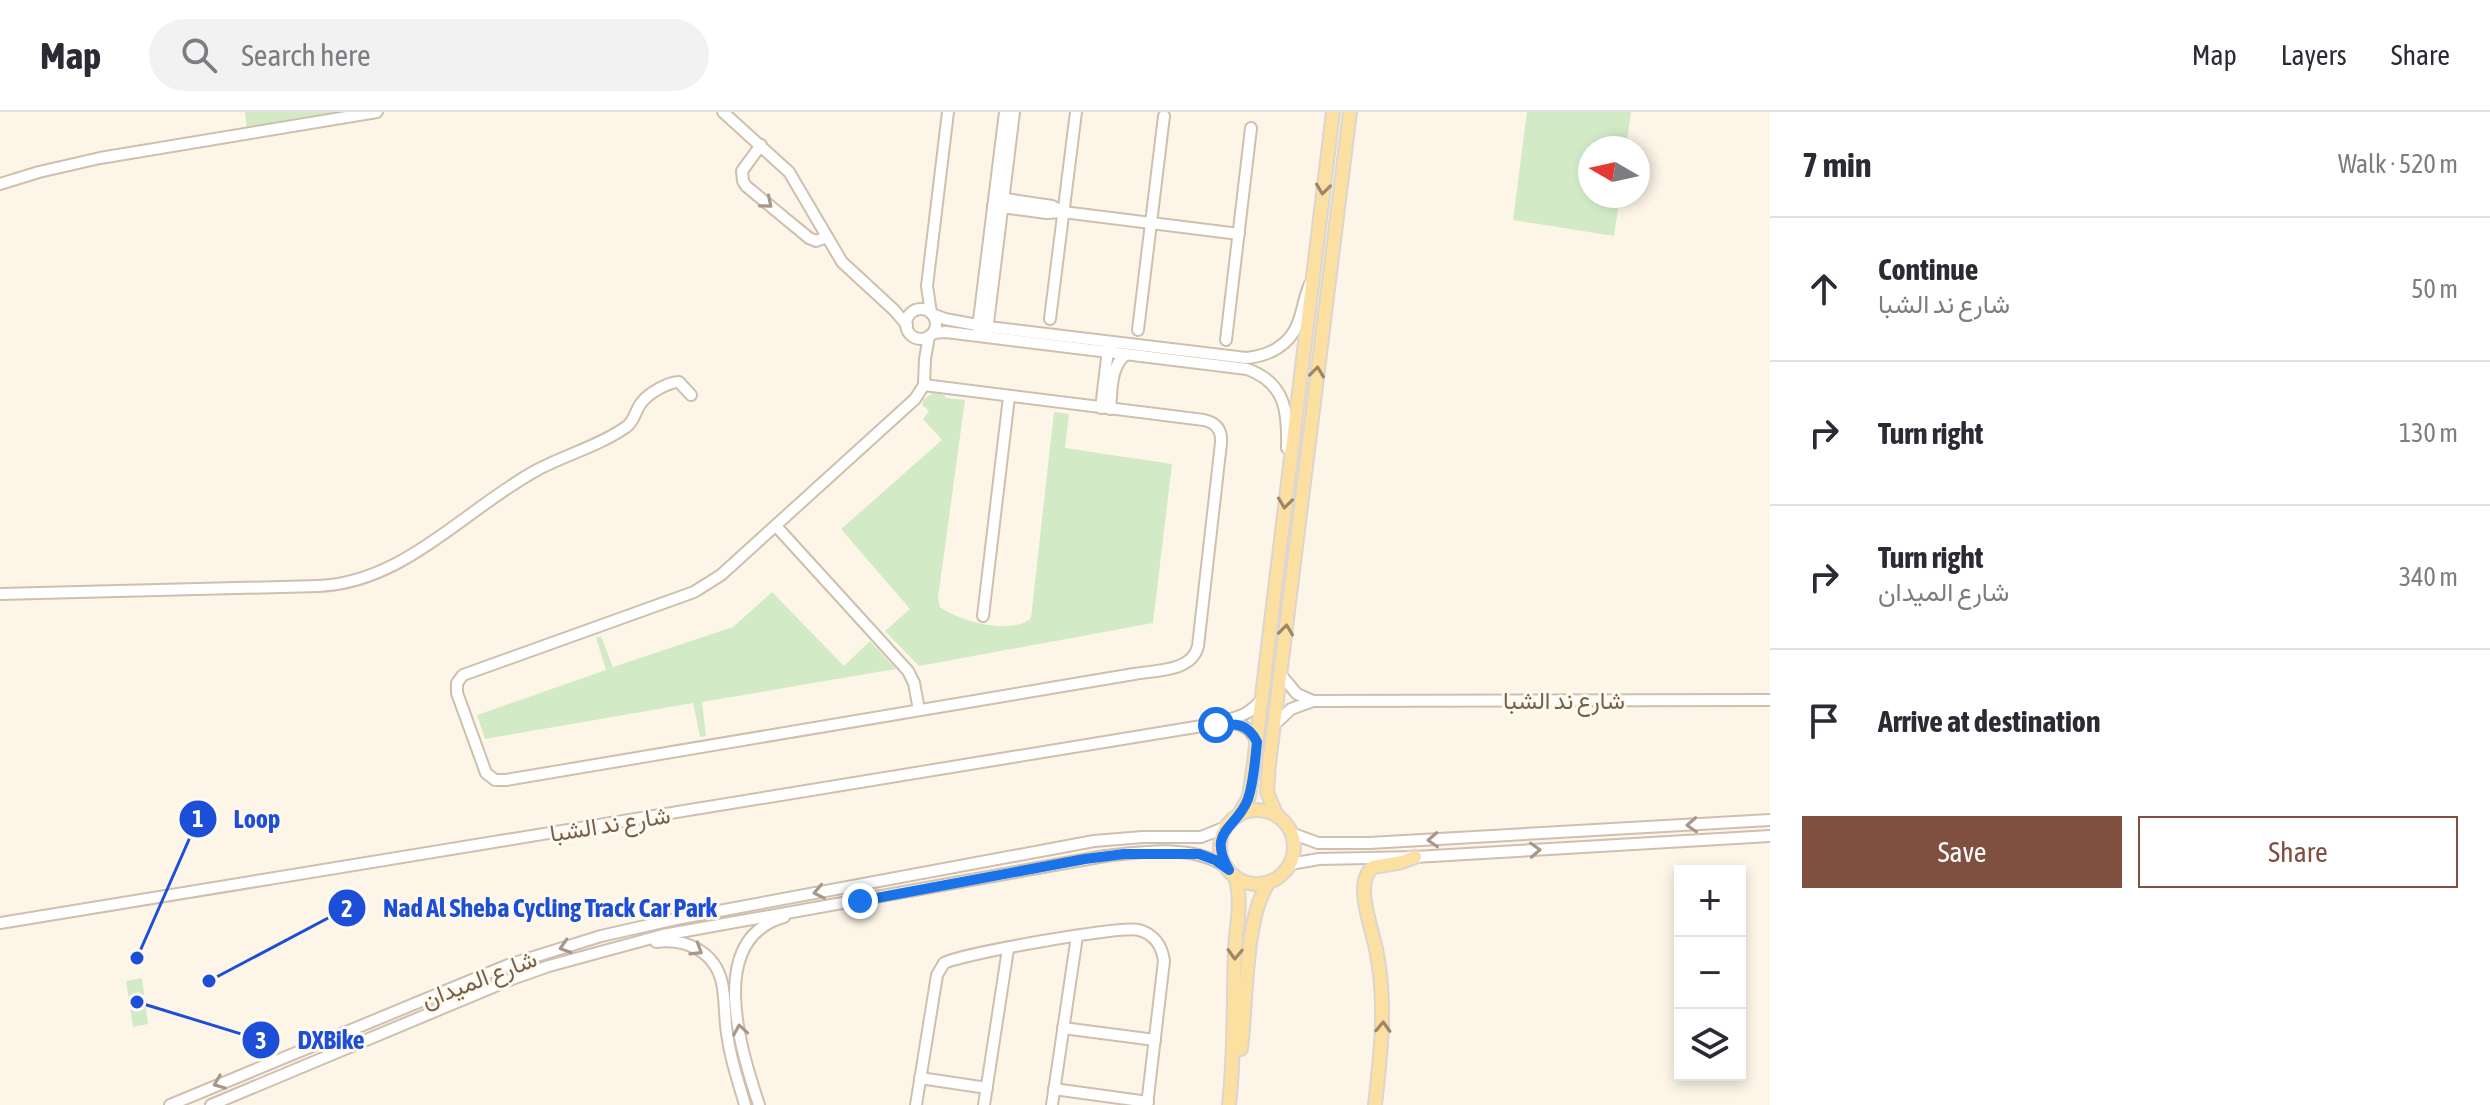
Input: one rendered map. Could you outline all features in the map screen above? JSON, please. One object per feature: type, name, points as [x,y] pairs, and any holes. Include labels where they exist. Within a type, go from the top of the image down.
[{"type":"main road","points":[[1229,1105],[1240,902],[1221,849],[1222,838],[1226,827],[1238,816],[1249,797],[1333,112]]},
{"type":"main road","points":[[1232,874],[1252,884],[1269,882],[1278,878],[1290,864],[1294,849],[1291,833],[1277,816],[1267,785],[1350,112]]},
{"type":"main road","points":[[1238,816],[1258,810],[1277,816]]},
{"type":"main road","points":[[1375,1105],[1383,1034],[1383,1001],[1380,968],[1364,896],[1364,879],[1373,867],[1415,857]]},
{"type":"main road","points":[[1232,1079],[1241,1048],[1255,913],[1269,882]]},
{"type":"street","points":[[0,184],[80,162],[377,112]]},
{"type":"street","points":[[723,112],[794,179],[849,270],[907,325],[925,359]]},
{"type":"street","points":[[924,385],[1204,420],[1216,425],[1221,443],[1198,646],[1194,658],[1184,665],[1163,669],[506,780],[495,780],[486,773],[457,693],[457,683],[463,675],[702,589],[915,399],[924,385],[925,359],[936,324],[927,286],[948,112]]},
{"type":"street","points":[[982,331],[998,202],[1005,112]]},
{"type":"street","points":[[998,202],[1014,112]]},
{"type":"street","points":[[1050,319],[1076,112]]},
{"type":"street","points":[[1138,330],[1164,116]]},
{"type":"street","points":[[1226,340],[1251,128]]},
{"type":"street","points":[[761,145],[742,171],[743,181],[809,238],[816,241],[827,237]]},
{"type":"street","points":[[998,202],[1047,213],[1063,212],[1239,234]]},
{"type":"street","points":[[913,336],[921,339],[946,332],[982,331],[1239,358],[1265,355],[1279,348],[1294,332],[1313,279]]},
{"type":"street","points":[[907,325],[927,286]]},
{"type":"street","points":[[889,305],[925,310],[982,331],[1108,352],[1247,369],[1261,375],[1277,391],[1285,408],[1290,461]]},
{"type":"street","points":[[1106,409],[1108,352],[1113,347],[1150,351],[1156,348]]},
{"type":"street","points":[[1106,409],[1115,368],[1126,354]]},
{"type":"street","points":[[0,594],[319,586],[363,580],[386,570],[457,525],[536,470],[623,429],[643,401],[670,384],[679,382],[691,395]]},
{"type":"street","points":[[983,616],[1009,397]]},
{"type":"street","points":[[776,526],[908,671],[914,683],[919,710]]},
{"type":"street","points":[[1281,675],[1297,694],[1313,701]]},
{"type":"street","name":"شارع ند الشبا","points":[[4,921],[1208,725],[1242,717],[1262,699]]},
{"type":"street","name":"شارع ند الشبا","points":[[1313,701],[1770,700]]},
{"type":"street","points":[[1275,724],[1291,709],[1313,701]]},
{"type":"street","name":"شارع ند الشبا","points":[[1208,725],[1232,723],[1244,726],[1257,742]]},
{"type":"street","points":[[1291,833],[1308,842],[1369,843],[1770,820]]},
{"type":"street","name":"شارع الميدان","points":[[170,1105],[508,965],[614,933],[1094,841],[1201,837],[1226,827]]},
{"type":"street","points":[[1290,864],[1319,859],[1415,857],[1770,836]]},
{"type":"street","name":"شارع الميدان","points":[[211,1105],[512,979],[663,935],[808,907],[860,901],[1124,854],[1199,854],[1215,860],[1232,874]]},
{"type":"street","points":[[759,1105],[740,1032],[736,968],[744,947],[758,930],[808,907]]},
{"type":"street","points":[[916,1105],[937,975],[940,966],[948,960],[1077,936],[1133,929],[1147,933],[1157,942],[1164,961],[1148,1104],[1054,1089]]},
{"type":"street","points":[[1052,1105],[1077,936]]},
{"type":"street","points":[[622,945],[677,941],[696,947],[710,959],[722,982],[730,1052],[745,1105]]},
{"type":"street","points":[[984,1105],[1008,949]]},
{"type":"street","points":[[1063,1028],[1155,1040]]},
{"type":"street","points":[[920,1078],[987,1088]]},
{"type":"green space","points":[[245,112],[350,112],[247,129]]},
{"type":"green space","points":[[1527,112],[1631,112],[1628,136],[1578,136],[1578,208],[1618,208],[1614,236],[1513,220]]},
{"type":"green space","points":[[932,393],[965,400],[938,598],[940,607],[972,621],[999,626],[1011,626],[1031,618],[1054,412],[1069,414],[1065,448],[1172,464],[1153,623],[919,666],[885,631],[910,609],[841,529],[942,440],[923,419],[929,411],[922,405],[923,400]]},
{"type":"green space","points":[[772,592],[844,666],[870,641],[896,669],[702,702],[706,736],[700,737],[693,703],[485,739],[477,715],[606,670],[596,638],[601,636],[613,667],[733,627]]},
{"type":"green space","points":[[142,978],[148,1024],[133,1027],[126,981]]},
{"type":"place","name":"Loop","points":[[137,958]]},
{"type":"place","name":"Nad Al Sheba Cycling Track Car Park","points":[[209,981]]},
{"type":"place","name":"DXBike","points":[[137,1002]]},
{"type":"route","points":[[860,901],[1124,854],[1199,854],[1229,870],[1223,860],[1222,838],[1226,827],[1238,816],[1249,797],[1257,742],[1244,726],[1232,723],[1216,725]]}]
